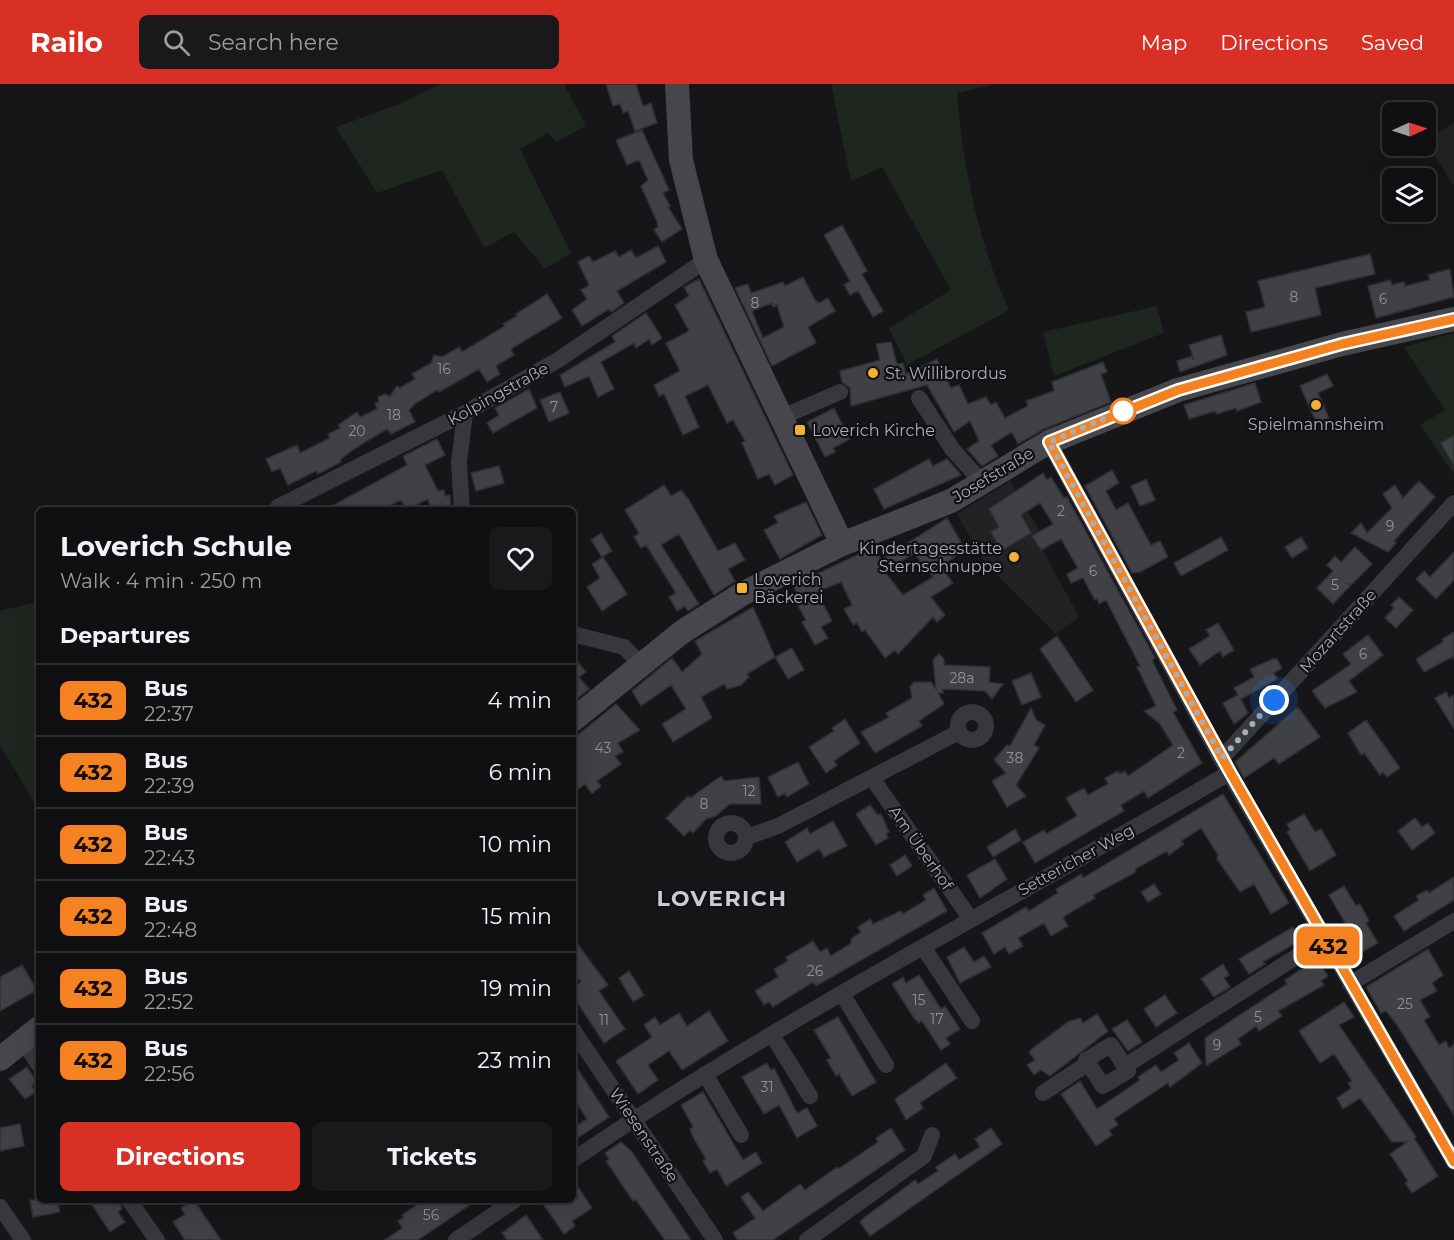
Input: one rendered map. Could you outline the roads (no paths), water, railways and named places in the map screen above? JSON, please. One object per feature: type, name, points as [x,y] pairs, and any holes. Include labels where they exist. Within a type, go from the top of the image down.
[{"type":"street","points":[[677,84],[681,160],[706,260],[842,544]]},
{"type":"street","name":"Kolpingstraße","points":[[278,507],[465,413],[558,360],[706,260]]},
{"type":"street","name":"Josefstraße","points":[[576,718],[682,632],[742,594],[842,544],[951,501],[1049,442],[1178,390],[1342,344],[1454,319]]},
{"type":"street","points":[[782,417],[840,392]]},
{"type":"street","points":[[919,398],[953,450],[981,482]]},
{"type":"street","points":[[462,507],[459,462],[465,413]]},
{"type":"street","points":[[1049,442],[1226,765],[1454,1162]]},
{"type":"street","name":"Mozartstraße","points":[[1226,765],[1454,503]]},
{"type":"street","points":[[576,634],[624,647],[640,665]]},
{"type":"street","points":[[747,837],[778,826],[959,732]]},
{"type":"street","name":"Settericher Weg","points":[[576,1158],[705,1074],[970,918],[1098,850],[1226,765]]},
{"type":"street","name":"Am Überhof","points":[[872,778],[970,918]]},
{"type":"street","points":[[1350,984],[1454,921]]},
{"type":"street","points":[[1125,1066],[1324,939]]},
{"type":"street","points":[[923,947],[972,1021]]},
{"type":"street","points":[[842,994],[886,1065]]},
{"type":"street","points":[[0,1059],[31,1034],[36,1053]]},
{"type":"street","name":"Wiesenstraße","points":[[576,1034],[715,1240]]},
{"type":"street","points":[[772,1035],[810,1096]]},
{"type":"street","points":[[1111,1045],[1128,1071],[1102,1086],[1087,1064],[1086,1060],[1111,1045]]},
{"type":"street","points":[[1043,1093],[1087,1064]]},
{"type":"street","points":[[705,1074],[741,1135]]},
{"type":"street","points":[[807,1240],[924,1156],[932,1135]]},
{"type":"street","points":[[131,1203],[156,1240]]},
{"type":"street","points":[[456,1240],[511,1203]]},
{"type":"street","points":[[0,1207],[23,1240]]},
{"type":"place","name":"St. Willibrordus","points":[[873,373]]},
{"type":"place","name":"Spielmannsheim","points":[[1316,405]]},
{"type":"place","name":"Loverich Kirche","points":[[800,430]]},
{"type":"place","name":"Kindertagesstätte Sternschnuppe","points":[[1014,557]]},
{"type":"place","name":"Loverich Bäckerei","points":[[742,588]]},
{"type":"district","name":"LOVERICH","points":[[722,898]]}]
